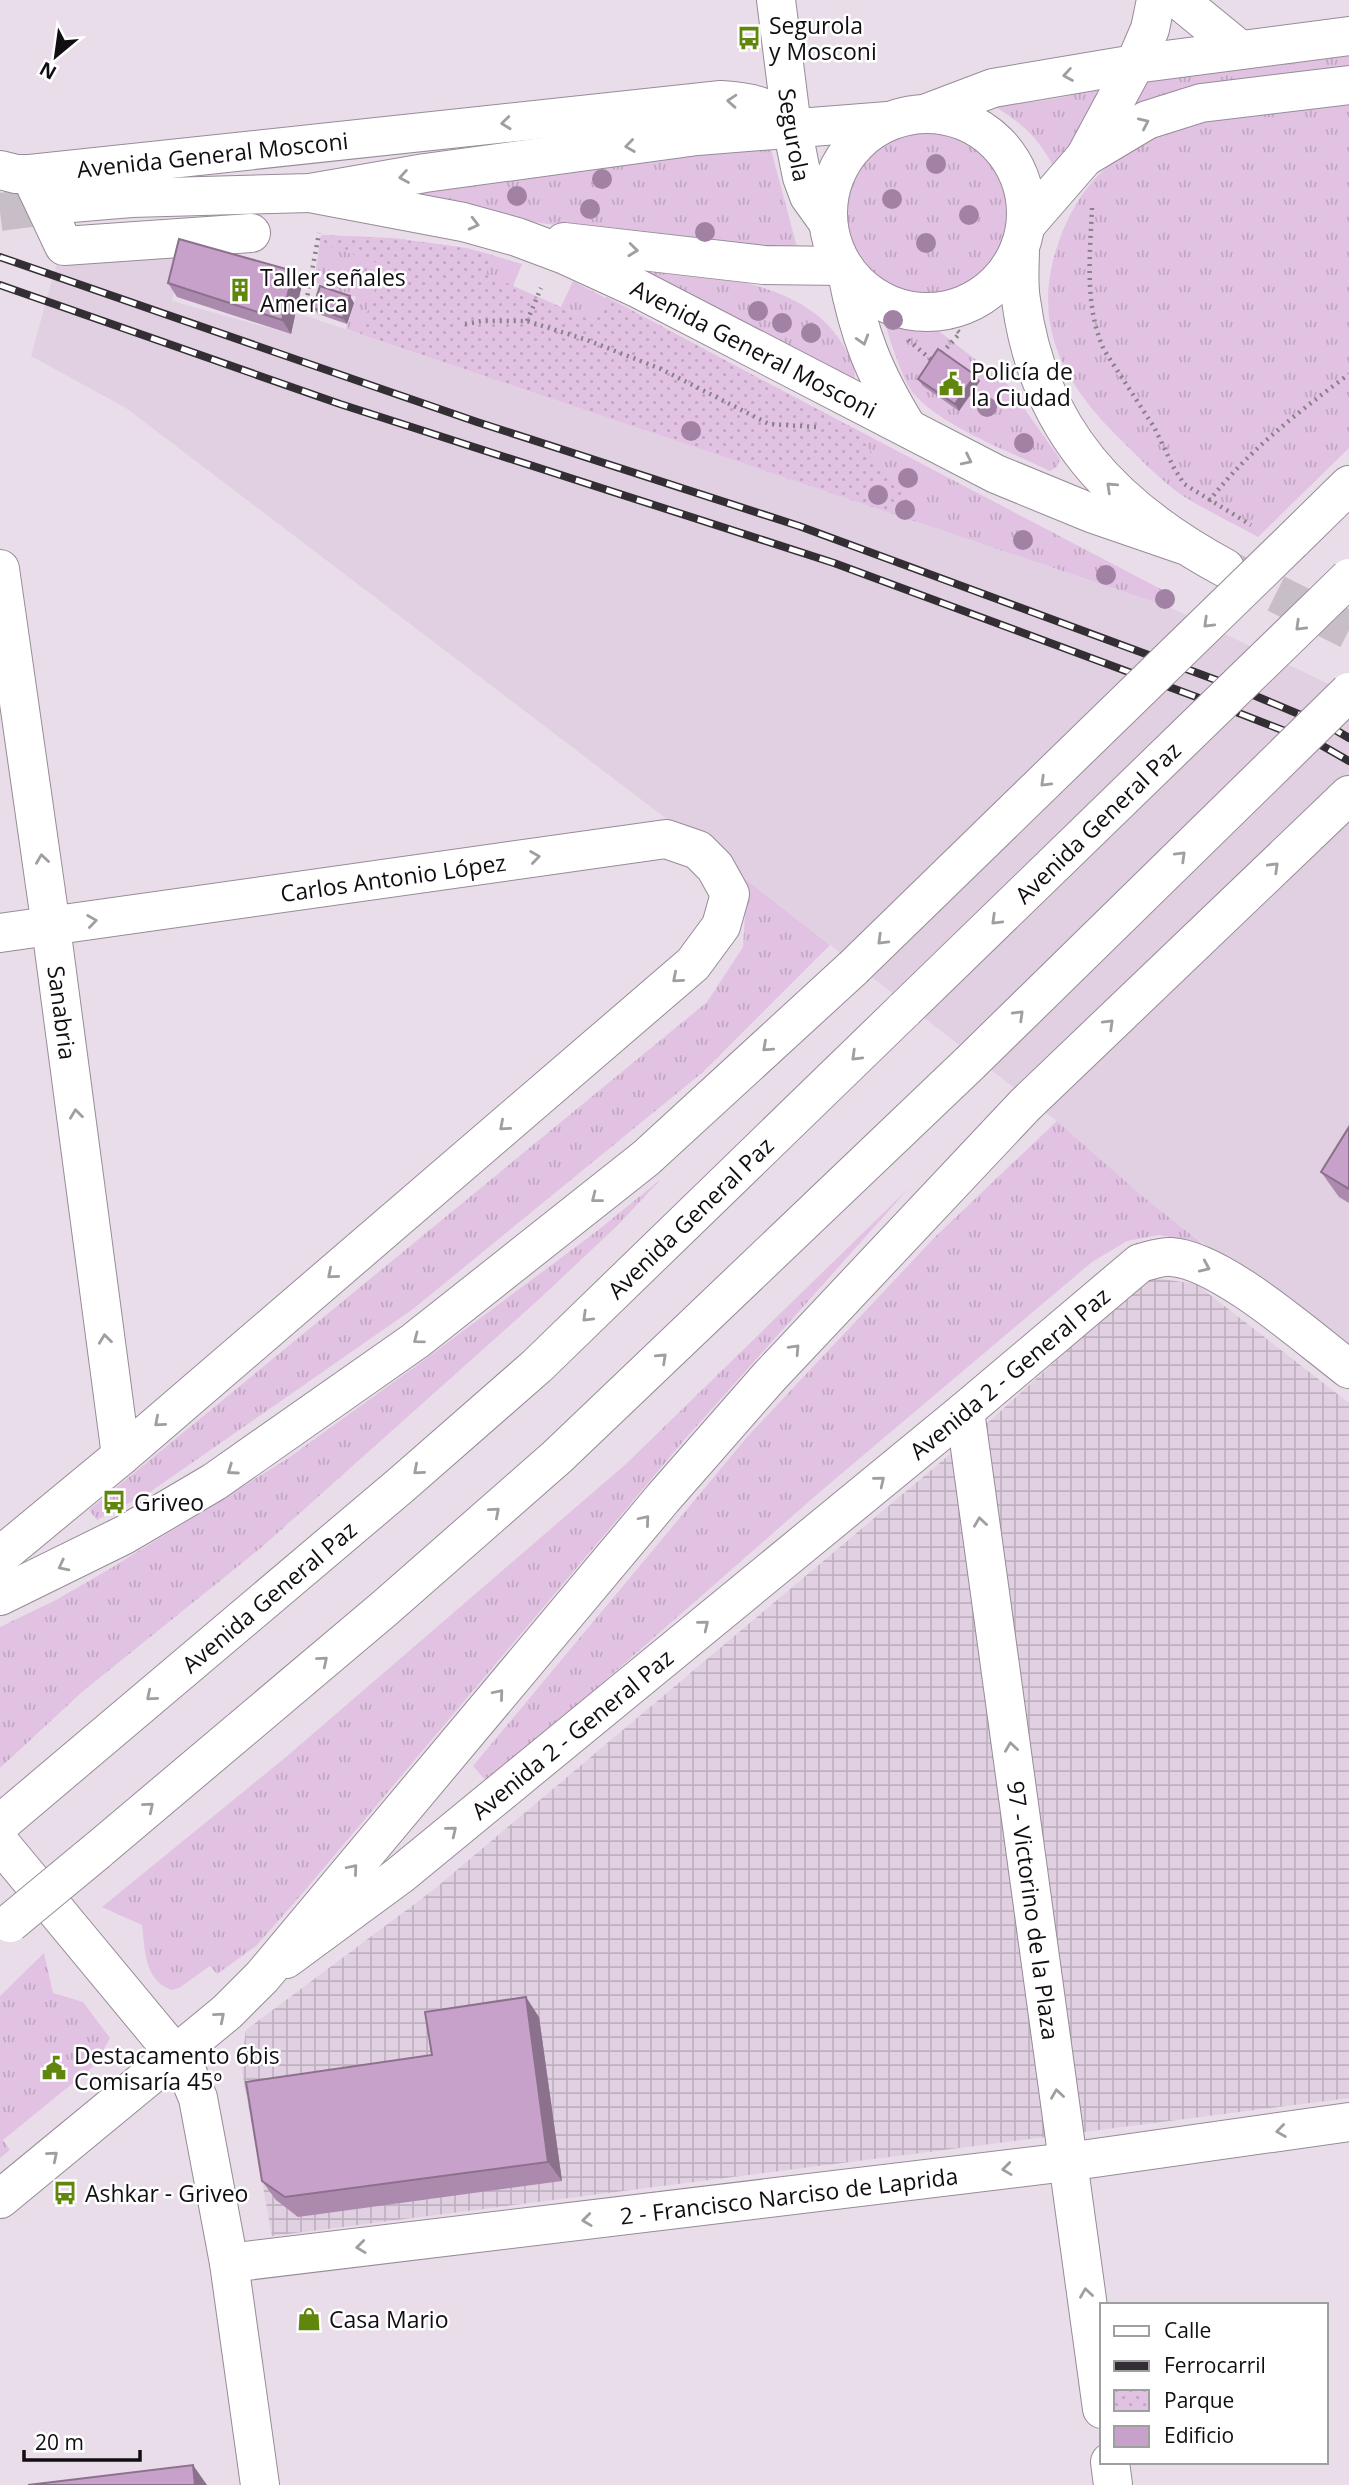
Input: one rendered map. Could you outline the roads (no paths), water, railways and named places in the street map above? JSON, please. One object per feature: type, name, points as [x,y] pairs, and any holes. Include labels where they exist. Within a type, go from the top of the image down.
[{"type":"main road","name":"Segurola","points":[[776,0],[792,127],[802,177],[809,196],[827,221]]},
{"type":"main road","points":[[517,237],[764,265],[845,269],[866,292],[889,305],[915,312],[959,308],[979,298],[997,284],[1011,267],[1023,236],[1085,157],[1135,64],[1150,29],[1156,0]]},
{"type":"main road","points":[[1179,0],[1240,50]]},
{"type":"main road","points":[[907,427],[867,354],[845,269],[830,240],[827,221],[828,197],[835,173],[848,151],[866,134],[888,121],[927,113],[993,88],[1135,64],[1349,36]]},
{"type":"main road","points":[[1085,157],[1147,120],[1201,103],[1349,85]]},
{"type":"main road","name":"Avenida General Mosconi","points":[[15,172],[721,100],[759,104],[776,113],[792,127]]},
{"type":"main road","points":[[927,113],[965,121],[992,138],[1004,150],[1013,163],[1025,194],[1023,236]]},
{"type":"main road","name":"Avenida General Mosconi","points":[[71,203],[131,198],[310,193],[425,173],[697,136],[888,121]]},
{"type":"main road","points":[[15,172],[64,246],[251,233]]},
{"type":"main road","name":"Avenida General Mosconi","points":[[310,193],[444,217],[517,237],[611,275],[996,474],[1091,513],[1184,545]]},
{"type":"main road","name":"Avenida General Mosconi","points":[[1023,236],[1020,298],[1030,349],[1048,397],[1073,442],[1106,483],[1144,517],[1184,545],[1225,568]]},
{"type":"main road","points":[[0,1596],[124,1535],[214,1482],[415,1341],[646,1158],[853,968],[1349,485]]},
{"type":"main road","name":"Sanabria","points":[[0,569],[51,927],[121,1456]]},
{"type":"main road","name":"Avenida General Paz","points":[[0,1824],[401,1485],[537,1366],[1349,578]]},
{"type":"main road","points":[[5,1927],[386,1608],[558,1457],[970,1063],[1349,692]]},
{"type":"main road","points":[[262,1978],[671,1488],[769,1377],[1025,1105],[1349,795]]},
{"type":"main road","name":"Carlos Antonio López","points":[[0,933],[666,839],[698,850],[715,867],[730,894],[722,926],[693,964],[121,1456]]},
{"type":"main road","name":"Avenida 2 - General Paz","points":[[0,2199],[227,2012],[262,1978],[410,1866],[965,1411],[1140,1263],[1171,1256],[1194,1262],[1227,1277],[1349,1369]]},
{"type":"main road","name":"97 - Victorino de la Plaza","points":[[965,1411],[1100,2395]]},
{"type":"main road","points":[[0,1556],[121,1456]]},
{"type":"main road","points":[[0,1843],[175,2054],[188,2074],[198,2098],[229,2263],[260,2485]]},
{"type":"main road","name":"2 - Francisco Narciso de Laprida","points":[[229,2263],[1067,2162],[1349,2122]]},
{"type":"main road","points":[[1110,2464],[1113,2485]]},
{"type":"tunnel","points":[[0,212],[71,203]]},
{"type":"tunnel","points":[[1225,568],[1349,630]]},
{"type":"railway","points":[[0,257],[477,422],[799,526],[1227,684],[1332,728],[1349,738]]},
{"type":"railway","points":[[0,285],[340,404],[834,563],[1218,705],[1321,745],[1349,761]]},
{"type":"place","name":"Segurola y Mosconi","points":[[749,38]]},
{"type":"place","name":"Taller señales America","points":[[240,290]]},
{"type":"place","name":"Policía de la Ciudad","points":[[951,384]]},
{"type":"place","name":"Griveo","points":[[114,1502]]},
{"type":"place","name":"Destacamento 6bis Comisaría 45º","points":[[54,2068]]},
{"type":"place","name":"Ashkar - Griveo","points":[[65,2193]]},
{"type":"place","name":"Casa Mario","points":[[309,2319]]}]
